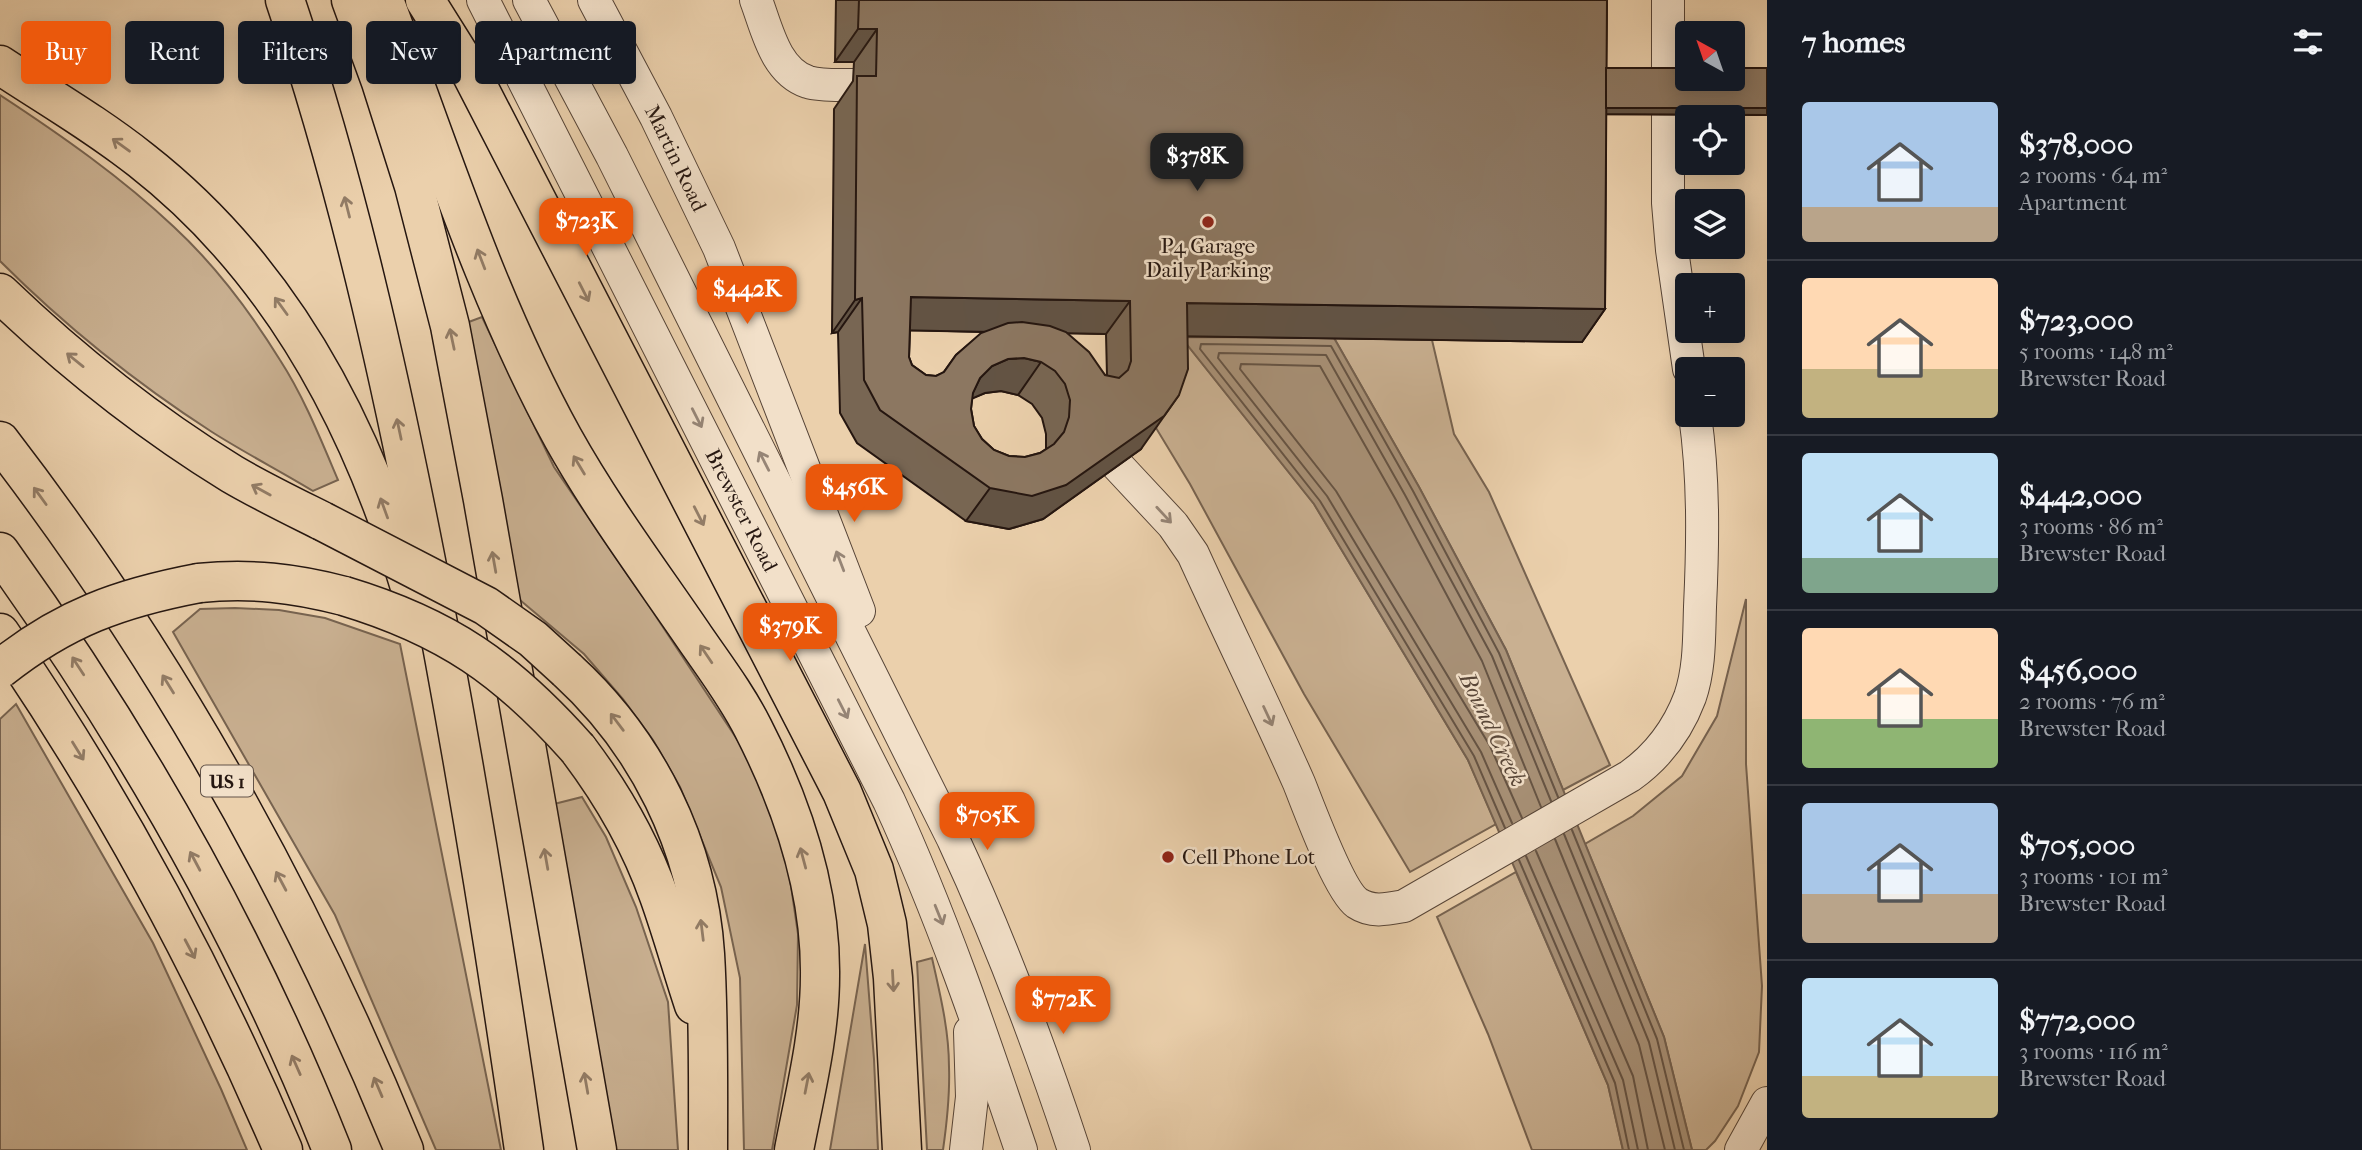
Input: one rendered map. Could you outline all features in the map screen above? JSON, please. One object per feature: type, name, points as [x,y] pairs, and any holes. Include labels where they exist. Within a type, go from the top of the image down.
[{"type":"highway","points":[[285,0],[314,89],[373,307],[426,563],[471,809],[524,1150]]},
{"type":"highway","points":[[351,0],[381,82],[414,186],[450,327],[486,513],[597,1150]]},
{"type":"highway","points":[[384,0],[480,257],[538,390],[593,488],[724,680],[752,726],[778,781],[795,827],[811,889],[820,974],[816,1032],[793,1150]]},
{"type":"highway","points":[[425,0],[472,75],[842,792],[865,845],[882,897],[891,950],[902,1150]]},
{"type":"highway","points":[[0,65],[116,141],[188,200],[244,259],[304,340],[347,420],[383,505],[444,700],[471,809]]},
{"type":"highway","points":[[0,293],[54,342],[163,428],[235,475],[486,606],[533,639],[598,698],[657,782],[679,834],[701,916],[705,953],[708,1150]]},
{"type":"highway","name":"US 1","points":[[0,441],[142,643],[230,787],[335,990],[404,1150]]},
{"type":"highway","points":[[0,552],[96,693],[183,839],[261,989],[332,1150]]},
{"type":"highway","points":[[0,669],[51,633],[98,609],[147,594],[199,583],[238,580],[274,581],[344,596],[399,614],[448,637],[493,667],[540,708],[578,749],[622,814],[647,866],[668,920],[707,1047]]},
{"type":"highway","points":[[0,633],[77,750],[142,859],[220,1009],[283,1150]]},
{"type":"street","name":"Brewster Road","points":[[483,0],[889,801],[953,952],[1021,1150]]},
{"type":"street","name":"Brewster Road","points":[[530,0],[612,156],[976,890],[1020,995],[1074,1150]]},
{"type":"street","name":"Martin Road","points":[[594,0],[656,117],[719,248],[926,785]]},
{"type":"street","points":[[735,0],[751,39],[767,58],[800,77],[853,86]]},
{"type":"street","points":[[756,0],[774,47],[800,77]]},
{"type":"street","points":[[775,0],[800,66],[800,77]]},
{"type":"street","points":[[1668,0],[1668,203],[1687,357]]},
{"type":"street","points":[[643,313],[674,329],[699,330],[725,312],[732,281]]},
{"type":"street","points":[[1108,453],[1173,525],[1193,554],[1349,895],[1367,909],[1380,910],[1404,906],[1608,790],[1656,754],[1676,727],[1688,702],[1698,657],[1702,490],[1696,427]]},
{"type":"street","points":[[953,952],[968,1018],[971,1046],[972,1097],[967,1150]]},
{"type":"street","points":[[1741,1150],[1767,1103]]},
{"type":"shaded area","points":[[0,95],[112,174],[154,209],[204,257],[245,307],[289,374],[338,480],[313,491],[212,432],[101,352],[49,308],[0,261]]},
{"type":"shaded area","points":[[482,317],[554,467],[752,762],[783,831],[798,934],[797,1005],[772,1150],[744,1150],[740,978],[721,887],[680,787],[653,740],[623,699],[584,654],[514,595],[466,323]]},
{"type":"shaded area","points":[[1181,337],[1314,504],[1468,760],[1496,824],[1410,872],[1304,694],[1190,484],[1156,428]]},
{"type":"shaded area","points":[[1334,338],[1432,340],[1454,434],[1489,492],[1610,765],[1563,790],[1506,650],[1419,487]]},
{"type":"shaded area","points":[[1746,599],[1746,764],[1762,986],[1759,1052],[1738,1106],[1715,1141],[1706,1150],[1692,1150],[1664,1037],[1585,844],[1633,816],[1682,776],[1717,716]]},
{"type":"shaded area","points":[[200,609],[279,610],[325,618],[400,644],[501,1150],[436,1150],[335,915],[173,632]]},
{"type":"shaded area","points":[[16,704],[153,943],[247,1150],[0,1150],[0,719]]},
{"type":"shaded area","points":[[582,797],[606,837],[636,907],[668,1002],[678,1150],[616,1150],[554,804]]},
{"type":"shaded area","points":[[1516,872],[1608,1085],[1623,1150],[1532,1150],[1488,1034],[1437,917]]},
{"type":"shaded area","points":[[865,944],[878,1150],[830,1150]]},
{"type":"shaded area","points":[[932,958],[944,1012],[949,1053],[949,1098],[943,1150],[927,1150],[917,962]]},
{"type":"water","name":"Bound Creek","points":[[1181,337],[1334,338],[1419,487],[1506,650],[1664,1037],[1692,1150],[1623,1150],[1608,1085],[1468,760],[1314,504]]},
{"type":"building","name":"P4 Garage Daily Parking","points":[[859,0],[1607,0],[1605,309],[1187,303],[1188,369],[1179,395],[1164,416],[1066,485],[1032,496],[990,488],[880,410],[864,380],[862,298],[855,300],[857,76],[876,76],[877,29],[858,29]],"holes":[[[911,297],[1130,301],[1131,361],[1128,370],[1119,378],[1105,375],[1089,352],[1066,332],[1050,326],[1022,322],[1008,323],[981,333],[956,355],[944,372],[936,376],[926,375],[912,365],[909,357]],[[1024,358],[1041,362],[1055,371],[1065,384],[1070,400],[1069,417],[1064,432],[1054,444],[1040,453],[1025,457],[1009,456],[994,450],[982,439],[974,426],[971,409],[973,393],[980,378],[992,366],[1008,359]]]},
{"type":"building","points":[[1606,68],[1675,68],[1675,91],[1745,91],[1745,68],[1767,68],[1767,108],[1745,108],[1745,105],[1675,105],[1675,108],[1606,108]]},
{"type":"place","name":"P4 Garage Daily Parking","points":[[1208,222]]},
{"type":"place","name":"Cell Phone Lot","points":[[1168,857]]}]
